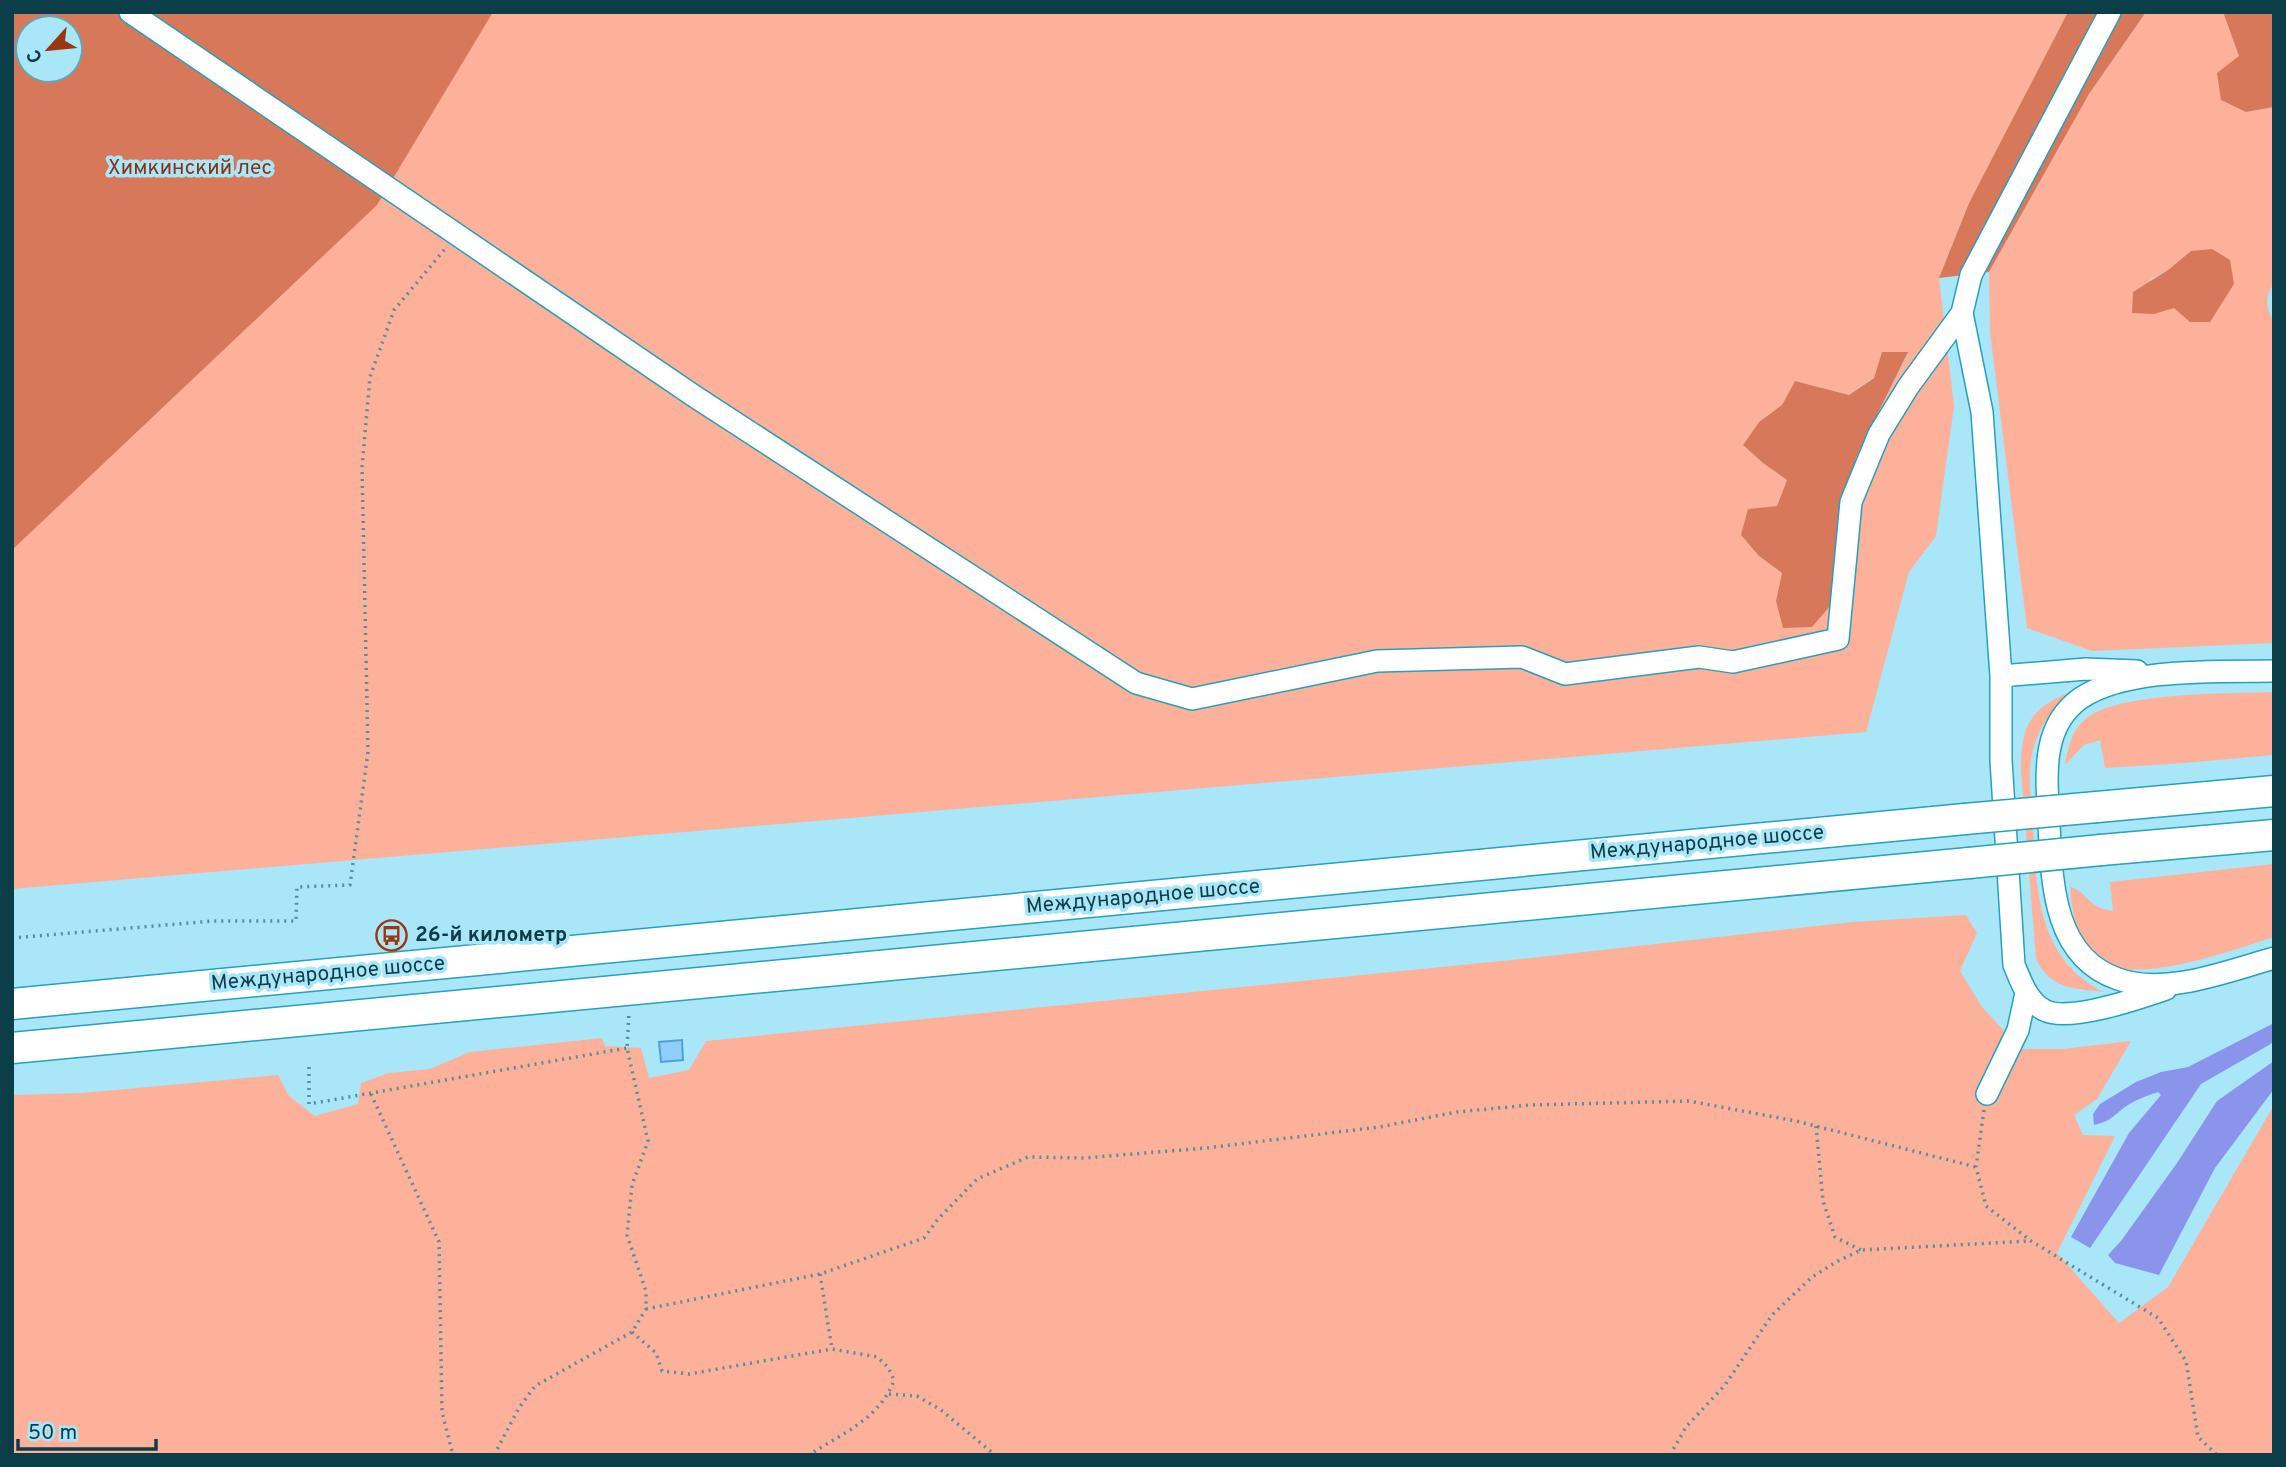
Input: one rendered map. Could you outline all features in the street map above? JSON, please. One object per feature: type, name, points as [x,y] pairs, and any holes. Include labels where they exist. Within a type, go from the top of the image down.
[{"type":"highway","name":"Международное шоссе","points":[[12,1004],[2274,791]]},
{"type":"highway","name":"Международное шоссе","points":[[12,1048],[2274,835]]},
{"type":"street","points":[[131,12],[694,396],[1136,683],[1192,699],[1377,661],[1522,657],[1565,674],[1699,657],[1732,662],[1838,639],[1851,502],[1879,434],[1908,387],[1962,313],[1971,275],[2110,12]]},
{"type":"street","points":[[1962,313],[1982,412],[2001,676],[2000,760],[2014,965],[2026,993],[2044,1010],[2067,1015],[2132,1001],[2186,982],[2274,958]]},
{"type":"street","points":[[2001,676],[2086,669],[2168,673],[2274,671]]},
{"type":"street","points":[[2168,673],[2113,685],[2083,697],[2064,712],[2052,734],[2046,768],[2052,887],[2061,920],[2074,945],[2093,967],[2119,980],[2145,984],[2186,982]]},
{"type":"street","points":[[1987,1094],[2018,1030],[2026,993]]},
{"type":"path","points":[[12,938],[213,920],[296,920],[296,887],[350,885],[368,752],[362,467],[370,377],[394,310],[457,234]]},
{"type":"path","points":[[494,1455],[519,1408],[536,1387],[632,1332],[646,1309],[646,1291],[627,1235],[632,1185],[648,1140],[627,1048],[629,989]]},
{"type":"path","points":[[309,1068],[309,1104],[627,1048]]},
{"type":"path","points":[[371,1094],[439,1242],[442,1412],[453,1455]]},
{"type":"path","points":[[1987,1094],[1976,1167],[1986,1206],[2031,1241],[2158,1318],[2186,1361],[2198,1437],[2217,1455]]},
{"type":"path","points":[[646,1309],[820,1273],[924,1237],[937,1219],[976,1180],[1028,1157],[1084,1158],[1206,1148],[1378,1127],[1457,1112],[1530,1105],[1689,1101],[1816,1126],[1976,1167]]},
{"type":"path","points":[[1816,1126],[1823,1201],[1836,1237],[1861,1250]]},
{"type":"path","points":[[1670,1455],[1686,1427],[1725,1385],[1772,1315],[1812,1277],[1836,1262],[1861,1250],[2031,1241]]},
{"type":"path","points":[[820,1273],[832,1349]]},
{"type":"path","points":[[632,1332],[656,1353],[662,1371],[689,1374],[832,1349],[877,1357],[888,1367],[894,1380],[889,1394],[872,1415],[808,1455]]},
{"type":"path","points":[[889,1394],[917,1396],[941,1410],[995,1455]]},
{"type":"green space","points":[[12,12],[2068,12],[1969,203],[1939,278],[1954,406],[1936,536],[1909,572],[1866,732],[12,889]],"holes":[[[1908,353],[1856,458],[1835,550],[1830,606],[1776,601],[1782,573],[1759,556],[1748,509],[1777,506],[1787,480],[1743,445],[1759,422],[1782,405],[1795,381],[1849,395]]]},
{"type":"green space","name":"Химкинский лес","points":[[12,12],[493,12],[377,205],[12,550]]},
{"type":"green space","points":[[2068,12],[2146,12],[2089,94],[1989,272],[1939,278],[1969,203]]},
{"type":"green space","points":[[2146,12],[2223,12],[2239,56],[2246,112],[2274,107],[2274,283],[2267,302],[2274,321],[2274,643],[2092,651],[2027,628],[1990,332],[1989,272],[2089,94]],"holes":[[[2191,251],[2190,322],[2150,280],[2168,270]]]},
{"type":"green space","points":[[2223,12],[2274,12],[2274,107],[2246,112],[2221,100],[2217,73],[2239,56]]},
{"type":"green space","points":[[2212,249],[2230,260],[2234,284],[2210,322],[2190,322],[2174,308],[2154,314],[2132,313],[2133,292],[2168,270],[2191,251]]},
{"type":"green space","points":[[1882,352],[1908,352],[1856,458],[1835,550],[1830,606],[1812,627],[1783,628],[1776,601],[1782,573],[1759,556],[1741,535],[1748,509],[1777,506],[1787,480],[1743,445],[1759,422],[1782,405],[1795,381],[1849,395],[1874,378]]},
{"type":"green space","points":[[2274,692],[2274,755],[2105,768],[2100,740],[2084,745],[2065,765],[2076,731],[2083,721],[2098,711],[2145,699]]},
{"type":"green space","points":[[2068,693],[2043,724],[2030,766],[2036,875],[2039,899],[2053,943],[2065,962],[2082,978],[2104,992],[2064,986],[2049,977],[2036,959],[2021,756],[2025,732],[2030,722],[2044,706]]},
{"type":"green space","points":[[2274,864],[2274,937],[2234,950],[2156,968],[2111,966],[2095,957],[2083,941],[2076,924],[2070,887],[2092,903],[2113,911],[2110,882]]},
{"type":"green space","points":[[1966,915],[1977,933],[1960,971],[1982,1007],[2021,1049],[2062,1049],[2131,1041],[2097,1099],[2074,1115],[2083,1135],[2115,1136],[2057,1253],[2119,1323],[2168,1287],[2274,1105],[2274,1455],[12,1455],[12,1095],[83,1093],[278,1075],[289,1096],[315,1116],[358,1104],[361,1083],[389,1073],[430,1069],[470,1052],[602,1038],[605,1046],[641,1048],[649,1078],[689,1070],[706,1041],[1521,959],[1852,922]]},
{"type":"water","points":[[2274,1023],[2274,1041],[2201,1084],[2090,1248],[2071,1237],[2129,1133],[2161,1095],[2158,1092],[2141,1098],[2108,1120],[2094,1125],[2093,1114],[2100,1104],[2136,1082],[2161,1072],[2188,1067]]},
{"type":"water","points":[[2274,1061],[2274,1089],[2215,1168],[2159,1275],[2115,1263],[2108,1255],[2177,1163],[2217,1101]]},
{"type":"building","points":[[682,1040],[683,1060],[661,1062],[659,1042]]},
{"type":"place","name":"26-й километр","points":[[392,935]]}]
